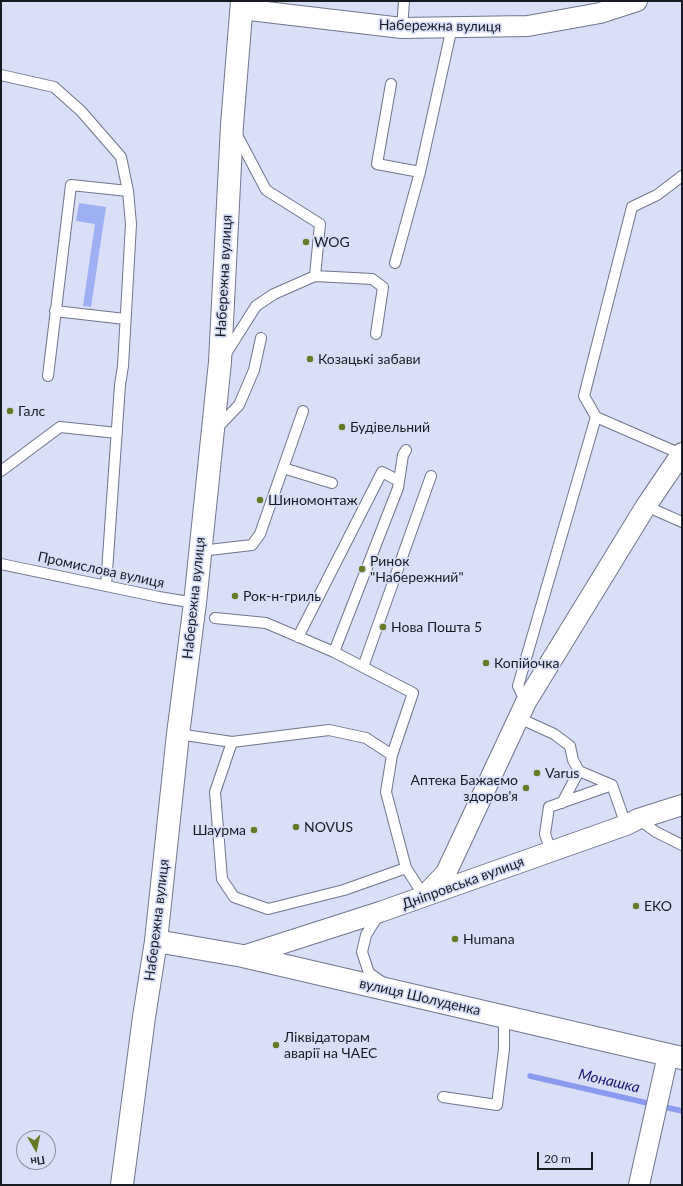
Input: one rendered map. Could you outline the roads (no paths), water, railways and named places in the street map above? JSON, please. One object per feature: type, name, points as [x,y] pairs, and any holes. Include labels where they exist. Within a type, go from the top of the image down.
[{"type":"main road","name":"Набережна вулиця","points":[[122,1185],[144,1017],[156,941],[178,734],[195,603],[220,362],[232,125],[242,5]]},
{"type":"main road","name":"вулиця Шолуденка","points":[[156,941],[243,956],[675,1057]]},
{"type":"street","name":"Набережна вулиця","points":[[242,5],[402,28],[528,26],[600,13],[636,1]]},
{"type":"street","points":[[424,896],[446,873],[522,710],[646,506],[682,454]]},
{"type":"street","name":"Дніпровська вулиця","points":[[243,956],[380,912],[682,805]]},
{"type":"street","points":[[639,1185],[661,1090],[675,1057]]},
{"type":"lane","points":[[402,28],[404,1]]},
{"type":"lane","points":[[395,263],[420,172],[452,27]]},
{"type":"lane","points":[[1,74],[54,87],[81,111],[121,157],[128,191],[131,224],[123,366],[106,586]]},
{"type":"lane","points":[[391,84],[377,164],[420,172]]},
{"type":"lane","points":[[232,125],[266,190],[320,224],[315,276]]},
{"type":"lane","points":[[682,176],[657,195],[632,207],[584,396],[596,417],[682,454]]},
{"type":"lane","points":[[48,376],[71,185],[128,191]]},
{"type":"lane","points":[[220,362],[256,306],[274,294],[315,276],[372,279],[383,287],[376,334]]},
{"type":"lane","points":[[55,311],[125,319]]},
{"type":"lane","points":[[212,434],[239,405],[254,370],[261,338]]},
{"type":"lane","points":[[200,551],[252,545],[260,534],[303,411]]},
{"type":"lane","points":[[596,417],[518,686],[522,710],[570,746],[573,760],[579,771],[612,785],[632,822],[682,845]]},
{"type":"lane","points":[[1,471],[60,427],[117,433]]},
{"type":"lane","points":[[334,652],[398,488],[403,455],[406,450]]},
{"type":"lane","points":[[282,468],[332,483]]},
{"type":"lane","points":[[298,637],[382,472],[399,481]]},
{"type":"lane","points":[[363,667],[431,476]]},
{"type":"lane","points":[[646,506],[682,522]]},
{"type":"lane","name":"Промислова вулиця","points":[[1,564],[195,603]]},
{"type":"lane","points":[[215,618],[266,623],[334,652],[413,693],[392,755],[386,792],[406,868],[424,896]]},
{"type":"lane","points":[[178,734],[232,742],[329,730],[366,738],[392,755]]},
{"type":"lane","points":[[232,742],[215,792],[222,879],[234,897],[268,909],[344,890],[406,868]]},
{"type":"lane","points":[[562,803],[579,771]]},
{"type":"lane","points":[[551,852],[545,834],[549,807],[612,785]]},
{"type":"lane","points":[[380,912],[366,935],[362,952],[370,972],[394,991]]},
{"type":"lane","points":[[443,1097],[497,1105],[504,1049],[504,1017]]},
{"type":"waterway","name":"Монашка","points":[[530,1076],[682,1111]]},
{"type":"place","name":"WOG","points":[[306,242]]},
{"type":"place","name":"Козацькі забави","points":[[310,359]]},
{"type":"place","name":"Галс","points":[[10,411]]},
{"type":"place","name":"Будівельний","points":[[342,427]]},
{"type":"place","name":"Шиномонтаж","points":[[260,500]]},
{"type":"place","name":"Ринок \"Набережний\"","points":[[362,569]]},
{"type":"place","name":"Рок-н-гриль","points":[[235,596]]},
{"type":"place","name":"Нова Пошта 5","points":[[383,627]]},
{"type":"place","name":"Копійочка","points":[[486,663]]},
{"type":"place","name":"Varus","points":[[537,773]]},
{"type":"place","name":"Аптека Бажаємо здоров'я","points":[[526,788]]},
{"type":"place","name":"NOVUS","points":[[296,827]]},
{"type":"place","name":"Шаурма","points":[[254,830]]},
{"type":"place","name":"EKO","points":[[636,906]]},
{"type":"place","name":"Humana","points":[[455,939]]},
{"type":"place","name":"Ліквідаторам аварії на ЧАЕС","points":[[276,1045]]}]
